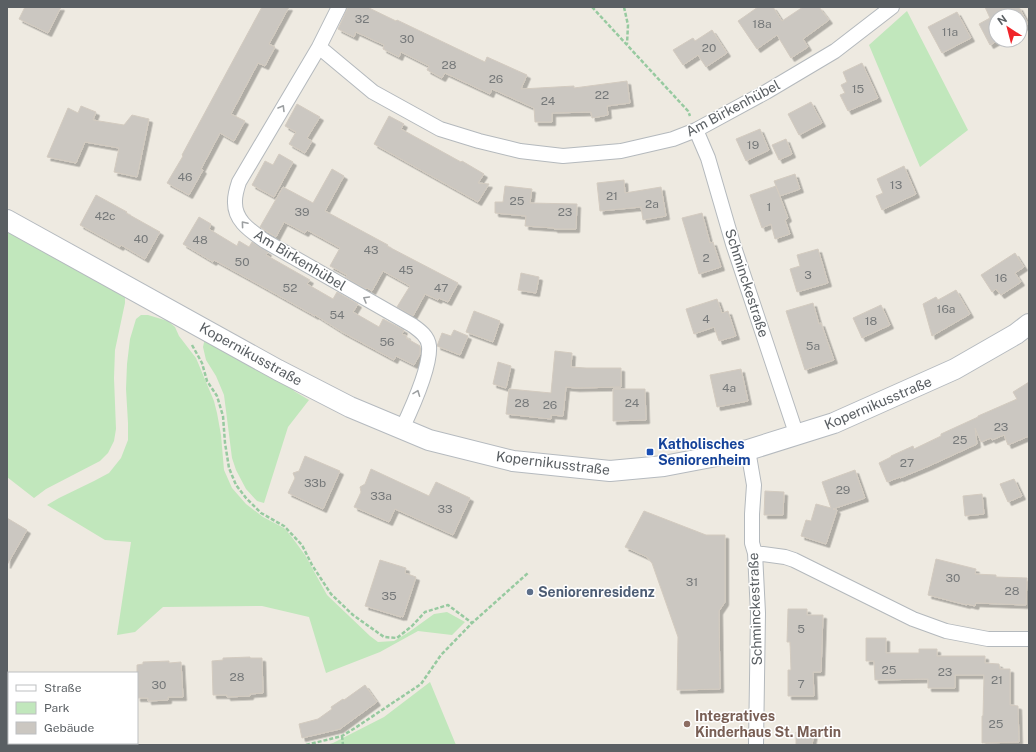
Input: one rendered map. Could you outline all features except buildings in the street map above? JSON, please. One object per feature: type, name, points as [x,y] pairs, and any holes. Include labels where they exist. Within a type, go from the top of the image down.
[{"type":"street","name":"Am Birkenhübel","points":[[338,7],[319,47],[239,182],[235,202],[237,216],[246,227],[265,241],[412,325],[424,335],[429,345],[428,363],[410,413],[402,429]]},
{"type":"street","name":"Am Birkenhübel","points":[[319,47],[372,92],[440,129],[479,141],[520,151],[563,156],[621,151],[673,139],[696,130],[766,92],[835,51],[892,7]]},
{"type":"street","name":"Schminckestraße","points":[[696,130],[708,158],[733,244],[797,436]]},
{"type":"street","name":"Kopernikusstraße","points":[[7,220],[278,370],[350,407],[402,429],[429,440],[513,461],[610,471],[664,466],[748,450],[797,436],[834,423],[955,369],[1016,334],[1029,324]]},
{"type":"street","name":"Schminckestraße","points":[[748,450],[754,485],[752,543],[755,553],[758,612],[756,745]]},
{"type":"street","points":[[755,553],[785,557],[794,560],[913,620],[946,631],[988,639],[1029,639]]},
{"type":"path","points":[[592,7],[688,111],[696,130]]},
{"type":"path","points":[[624,7],[628,25],[627,44]]},
{"type":"path","points":[[192,344],[202,363],[207,381],[217,396],[224,416],[225,443],[229,468],[236,485],[261,513],[284,526],[302,546],[312,565],[332,594],[353,615],[384,637],[397,638],[412,626],[425,612],[448,604],[472,622]]},
{"type":"path","points":[[306,745],[342,736],[421,684],[442,655],[472,622],[528,573]]},
{"type":"path","points":[[342,736],[343,745]]},
{"type":"green space","points":[[907,11],[968,130],[920,167],[869,45]]},
{"type":"green space","points":[[7,228],[125,295],[125,303],[115,350],[114,378],[116,429],[114,441],[108,453],[100,461],[46,489],[34,498],[7,477]]},
{"type":"green space","points":[[141,315],[148,315],[168,321],[175,327],[179,336],[196,358],[214,401],[221,435],[224,470],[232,488],[246,504],[263,517],[284,528],[305,555],[327,595],[370,636],[378,642],[394,641],[434,614],[447,612],[465,622],[452,635],[418,631],[380,652],[326,673],[309,617],[262,606],[163,607],[135,632],[117,635],[131,542],[105,540],[47,505],[109,473],[121,458],[128,440],[126,389],[130,339],[136,319]]},
{"type":"green space","points":[[205,338],[290,383],[294,391],[309,400],[288,427],[264,503],[257,501],[246,489],[236,470],[232,458],[224,395],[216,376],[206,360],[203,347]]},
{"type":"green space","points":[[430,682],[456,745],[326,745],[333,743],[384,717]]},
{"type":"place","name":"Katholisches Seniorenheim","points":[[650,452]]},
{"type":"place","name":"Seniorenresidenz","points":[[530,592]]},
{"type":"place","name":"Integratives Kinderhaus St. Martin","points":[[687,724]]}]
